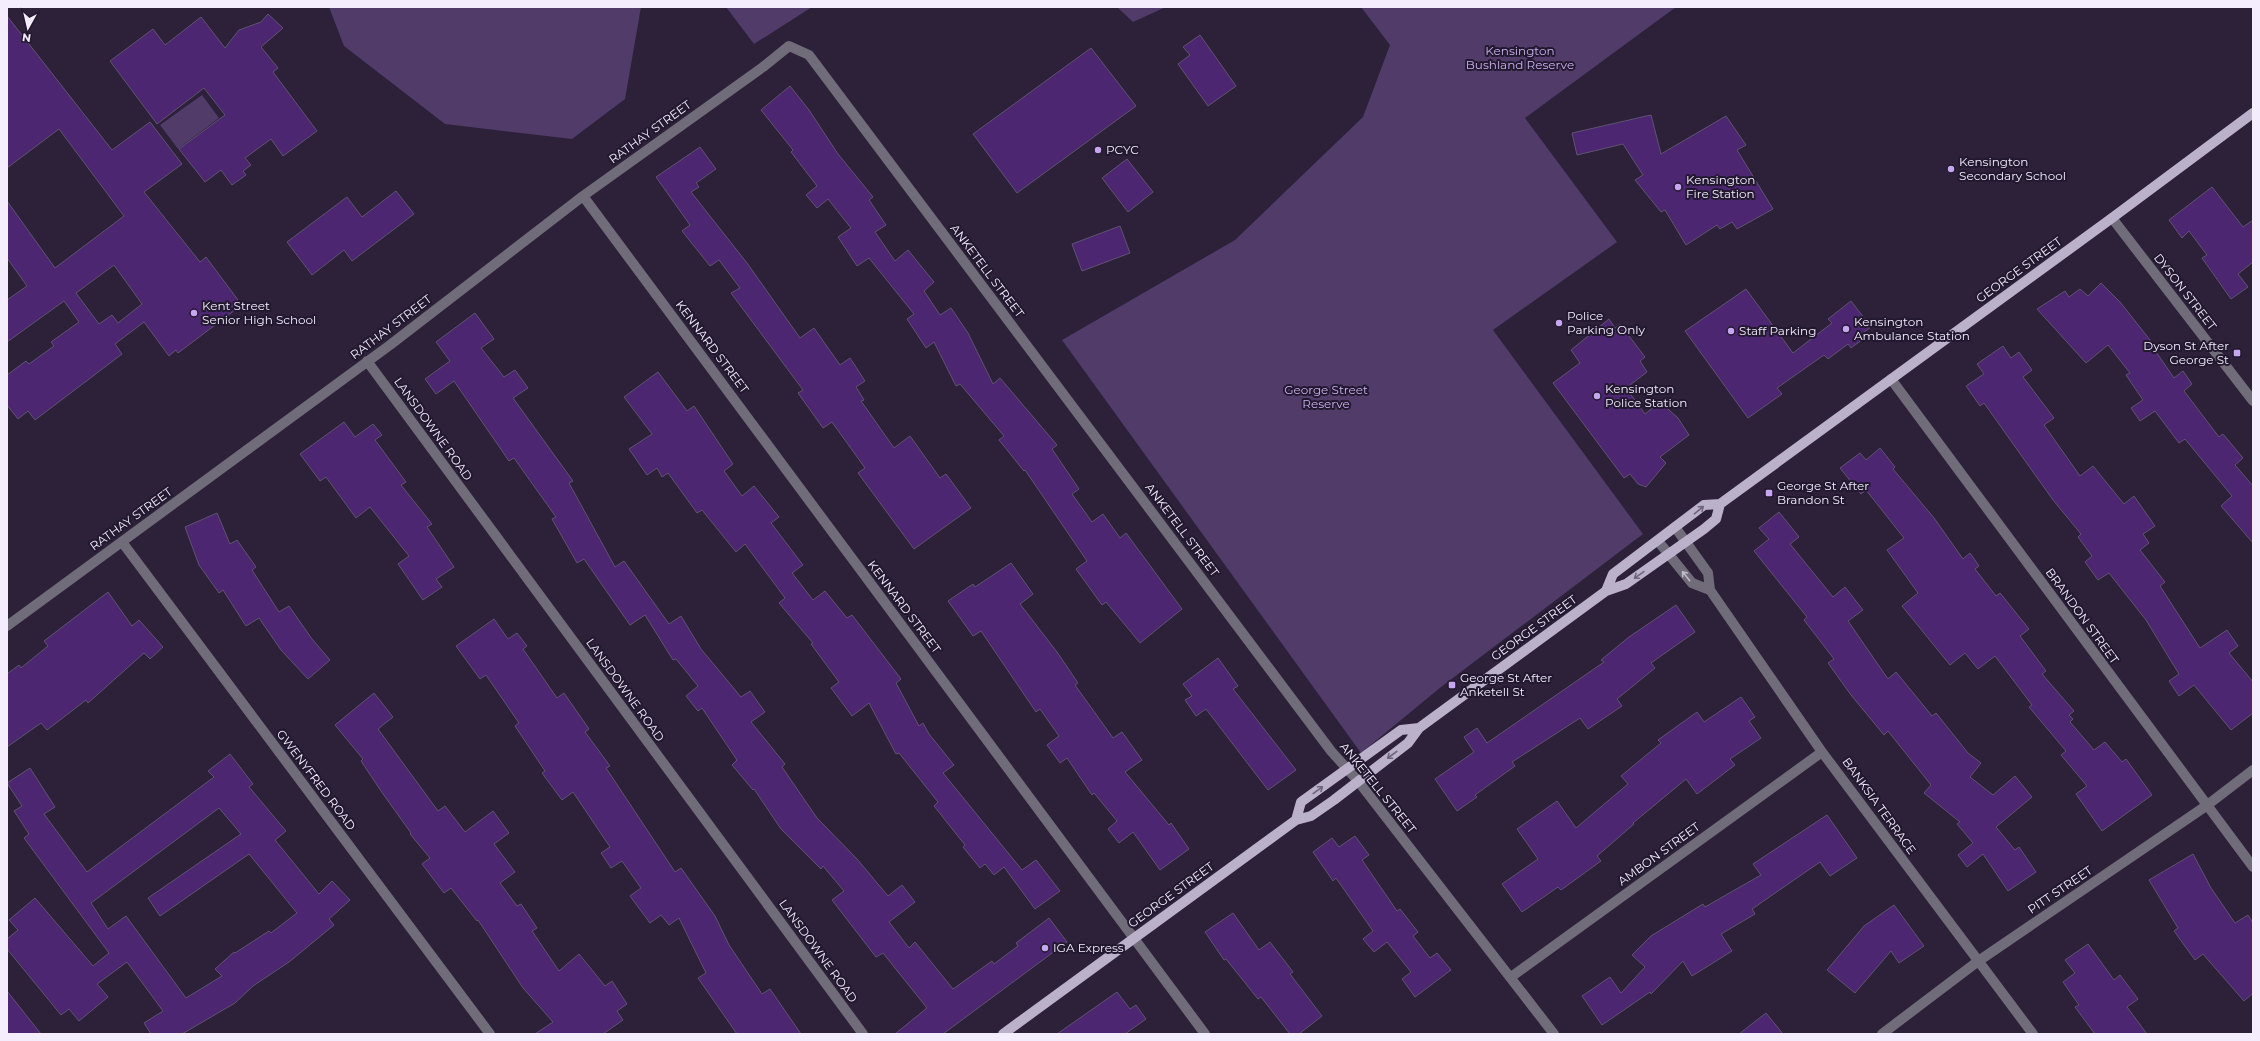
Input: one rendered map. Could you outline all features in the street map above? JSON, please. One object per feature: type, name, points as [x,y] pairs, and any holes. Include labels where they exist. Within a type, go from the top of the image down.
[{"type":"main road","name":"GEORGE STREET","points":[[1606,591],[1613,574],[1704,505],[1720,504],[2112,218],[2253,112]]},
{"type":"main road","name":"GEORGE STREET","points":[[1003,1034],[1296,820],[1311,816],[1408,743],[1419,728],[1606,591],[1626,584],[1716,519],[1720,504]]},
{"type":"main road","name":"GEORGE STREET","points":[[1296,820],[1301,802],[1348,770],[1401,730],[1419,728]]},
{"type":"street","name":"RATHAY STREET","points":[[7,626],[366,361],[583,196],[763,67],[789,46]]},
{"type":"street","name":"ANKETELL STREET","points":[[789,46],[809,55],[1296,704],[1358,781],[1554,1034]]},
{"type":"street","name":"KENNARD STREET","points":[[583,196],[1205,1034]]},
{"type":"street","name":"DYSON STREET","points":[[2112,218],[2253,401]]},
{"type":"street","name":"LANSDOWNE ROAD","points":[[366,361],[863,1034]]},
{"type":"street","name":"BRANDON STREET","points":[[1891,379],[2206,806],[2253,867]]},
{"type":"street","name":"BANKSIA TERRACE","points":[[1676,527],[1708,573],[1710,590],[1822,752],[1977,962],[2033,1034]]},
{"type":"street","points":[[1658,541],[1692,583],[1710,590]]},
{"type":"street","name":"GWENYFRED ROAD","points":[[122,542],[490,1034]]},
{"type":"street","name":"AMBON STREET","points":[[1511,977],[1822,752]]},
{"type":"street","name":"PITT STREET","points":[[1882,1034],[1977,962],[2206,806],[2253,770]]},
{"type":"green space","points":[[329,7],[641,7],[625,99],[572,139],[445,124],[344,46]]},
{"type":"green space","points":[[726,7],[812,7],[754,44]]},
{"type":"green space","points":[[1117,7],[1166,7],[1133,22]]},
{"type":"green space","name":"George Street Reserve","points":[[1361,7],[1676,7],[1525,118],[1617,242],[1493,330],[1643,534],[1441,687],[1361,753],[1062,340],[1235,240],[1363,117],[1390,45]]},
{"type":"green space","points":[[202,95],[219,118],[178,149],[160,125]]},
{"type":"building","points":[[268,14],[283,28],[261,47],[278,68],[273,72],[317,131],[283,156],[271,139],[245,158],[251,165],[243,171],[246,175],[232,185],[221,170],[205,182],[179,149],[225,115],[204,88],[157,124],[110,61],[153,29],[165,45],[201,17],[225,48],[239,30],[261,22]]},
{"type":"building","points":[[7,16],[112,150],[150,122],[182,164],[144,192],[200,262],[206,257],[238,300],[232,305],[235,310],[178,353],[176,350],[169,356],[144,322],[115,344],[122,354],[35,420],[28,411],[18,419],[7,405],[7,375],[26,361],[29,364],[54,346],[51,342],[79,322],[64,301],[7,342],[7,300],[27,286],[7,258],[7,201],[55,268],[124,216],[59,129],[7,168]],"holes":[[[114,265],[142,304],[118,323],[112,315],[99,324],[76,293]]]},
{"type":"building","points":[[1200,35],[1236,86],[1208,106],[1178,64],[1190,55],[1183,47]]},
{"type":"building","points":[[1091,48],[1136,106],[1017,193],[973,134]]},
{"type":"building","points":[[790,86],[809,110],[838,154],[873,197],[869,200],[886,225],[875,232],[895,261],[908,250],[934,282],[924,291],[940,315],[951,308],[968,333],[993,384],[1000,378],[1057,445],[1052,449],[1079,489],[1072,494],[1092,522],[1103,514],[1120,538],[1126,533],[1182,609],[1140,643],[1106,602],[1102,605],[1076,569],[1087,561],[1025,470],[1024,471],[999,440],[1004,436],[960,384],[956,386],[934,342],[926,348],[907,319],[914,314],[869,258],[857,266],[838,237],[851,228],[828,199],[817,208],[806,195],[817,186],[791,152],[793,150],[761,110]]},
{"type":"building","points":[[1651,115],[1661,154],[1726,116],[1746,145],[1737,150],[1773,209],[1737,229],[1732,222],[1720,229],[1717,225],[1686,245],[1665,210],[1661,212],[1635,180],[1643,175],[1623,144],[1577,155],[1572,133]]},
{"type":"building","points":[[700,147],[716,169],[696,183],[699,187],[691,192],[747,263],[800,338],[814,328],[840,365],[850,358],[865,381],[856,387],[864,400],[861,401],[894,448],[910,436],[940,478],[946,474],[971,508],[914,549],[858,473],[865,468],[832,422],[823,428],[798,393],[803,390],[731,293],[740,288],[719,260],[710,266],[682,231],[690,225],[656,177]]},
{"type":"building","points":[[1127,159],[1153,192],[1128,212],[1102,178]]},
{"type":"building","points":[[2212,187],[2243,227],[2253,220],[2253,262],[2238,274],[2248,287],[2231,299],[2202,258],[2207,255],[2189,231],[2182,238],[2169,220]]},
{"type":"building","points":[[396,191],[414,214],[352,261],[344,250],[312,275],[287,242],[347,197],[362,217]]},
{"type":"building","points":[[1120,226],[1130,253],[1082,271],[1072,244]]},
{"type":"building","points":[[2101,283],[2120,302],[2154,345],[2152,346],[2174,378],[2183,371],[2192,384],[2184,391],[2219,437],[2223,434],[2243,458],[2235,465],[2253,486],[2253,543],[2221,506],[2232,496],[2185,439],[2179,443],[2155,411],[2140,421],[2131,408],[2143,400],[2126,375],[2130,373],[2108,345],[2086,363],[2037,309],[2065,291],[2069,297],[2080,289],[2088,296]]},
{"type":"building","points":[[1746,289],[1793,353],[1832,323],[1828,319],[1851,301],[1871,327],[1860,335],[1863,339],[1851,348],[1848,344],[1828,359],[1824,355],[1777,388],[1782,394],[1748,418],[1685,331]]},
{"type":"building","points":[[475,313],[494,339],[481,348],[504,377],[515,370],[528,388],[513,398],[573,481],[569,483],[615,567],[624,561],[669,624],[681,616],[701,649],[741,697],[750,691],[765,712],[751,722],[785,764],[782,767],[817,818],[857,859],[888,896],[902,885],[915,902],[889,922],[909,948],[915,942],[953,989],[992,961],[994,964],[1018,946],[1016,943],[1049,918],[1067,942],[943,1034],[895,1034],[927,1008],[883,953],[876,957],[832,900],[844,891],[823,866],[821,869],[781,829],[754,789],[753,790],[732,765],[737,760],[702,708],[698,711],[686,696],[698,686],[676,659],[673,660],[645,615],[630,625],[584,559],[577,563],[552,519],[556,517],[514,458],[509,461],[454,381],[436,394],[425,379],[450,361],[436,342]]},
{"type":"building","name":"Kensington Police Station","points":[[1609,319],[1615,328],[1620,324],[1645,357],[1640,361],[1647,372],[1626,388],[1645,414],[1660,402],[1678,418],[1689,435],[1660,457],[1666,463],[1646,487],[1638,484],[1630,474],[1624,478],[1553,383],[1580,363],[1571,350]]},
{"type":"building","points":[[2003,346],[2011,358],[2019,352],[2032,370],[2023,377],[2054,418],[2044,425],[2080,476],[2093,466],[2124,504],[2134,496],[2155,526],[2143,534],[2149,543],[2140,550],[2165,582],[2160,586],[2200,648],[2227,630],[2238,646],[2229,653],[2253,682],[2253,713],[2231,730],[2194,685],[2179,696],[2169,681],[2179,674],[2146,620],[2109,573],[2098,580],[2085,562],[2092,556],[2078,537],[2081,534],[2053,500],[1984,403],[1980,406],[1966,386],[1984,374],[1977,364]]},
{"type":"building","points":[[658,372],[687,411],[694,406],[733,464],[724,471],[742,496],[754,486],[779,517],[771,523],[803,565],[792,573],[813,600],[825,591],[847,618],[852,615],[901,679],[896,683],[919,726],[923,723],[929,734],[954,765],[943,773],[1022,870],[1036,860],[1060,891],[1035,909],[1004,867],[994,875],[985,864],[980,868],[963,847],[965,845],[934,806],[938,802],[899,753],[896,754],[869,703],[852,716],[831,688],[839,682],[811,644],[813,643],[779,603],[785,598],[745,544],[736,552],[702,510],[697,513],[668,473],[662,477],[657,468],[647,475],[629,449],[652,434],[624,397]]},
{"type":"building","points":[[344,422],[355,437],[373,424],[382,435],[375,440],[406,482],[401,485],[432,524],[427,527],[454,567],[436,579],[442,587],[423,600],[398,564],[409,556],[370,507],[356,518],[326,477],[320,481],[300,454]]},
{"type":"building","points":[[1880,448],[1895,467],[1893,469],[1934,518],[1963,559],[1970,553],[1979,566],[1975,569],[1996,596],[2000,593],[2029,629],[2020,636],[2046,671],[2042,674],[2074,711],[2069,715],[2073,719],[2070,722],[2094,750],[2105,742],[2122,762],[2126,759],[2152,795],[2102,831],[2076,794],[2087,786],[2061,755],[2066,751],[2029,707],[2032,705],[1995,656],[1978,669],[1965,653],[1950,665],[1902,606],[1918,593],[1887,550],[1904,538],[1866,490],[1861,494],[1840,468],[1860,453],[1866,460]]},
{"type":"building","points":[[1779,512],[1799,537],[1790,544],[1833,597],[1845,587],[1863,610],[1848,621],[1888,679],[1896,672],[1932,716],[1936,713],[1968,753],[1981,763],[1970,777],[1993,795],[2015,776],[2032,797],[1996,827],[2015,850],[2019,847],[2036,872],[2008,891],[1983,854],[1967,867],[1958,855],[1973,843],[1957,824],[1960,822],[1924,793],[1931,785],[1888,731],[1884,735],[1851,695],[1828,663],[1834,659],[1804,620],[1807,617],[1754,551],[1769,539],[1759,528]]},
{"type":"building","points":[[217,513],[230,544],[237,540],[256,567],[252,570],[279,612],[289,606],[312,639],[330,660],[308,679],[281,650],[259,618],[246,626],[223,590],[219,593],[199,565],[185,527]]},
{"type":"building","points":[[1011,563],[1033,594],[1020,604],[1057,652],[1078,683],[1075,685],[1113,738],[1122,732],[1142,760],[1125,772],[1169,825],[1171,823],[1189,849],[1160,870],[1133,832],[1119,843],[1108,829],[1117,821],[1094,793],[1092,795],[1067,758],[1060,763],[1047,745],[1059,736],[1040,709],[1036,712],[981,631],[973,636],[948,601],[973,584],[975,587]]},
{"type":"building","points":[[108,592],[132,626],[139,620],[163,647],[150,659],[144,653],[88,703],[86,700],[47,730],[41,723],[7,747],[7,674],[19,665],[21,668],[48,646],[44,641]]},
{"type":"building","points":[[1676,605],[1695,632],[1651,663],[1655,668],[1617,699],[1622,706],[1588,729],[1580,718],[1512,762],[1515,766],[1475,795],[1477,797],[1457,811],[1435,779],[1474,752],[1464,737],[1477,728],[1487,743],[1604,662],[1601,660],[1629,637]]},
{"type":"building","points":[[494,619],[508,639],[517,633],[527,646],[523,649],[557,698],[564,693],[589,729],[585,732],[610,766],[606,768],[675,872],[681,868],[715,916],[729,945],[762,994],[770,989],[801,1034],[737,1034],[698,978],[706,973],[679,918],[669,925],[661,915],[650,923],[630,896],[641,888],[622,861],[611,868],[601,853],[610,847],[573,792],[562,800],[542,773],[545,771],[515,726],[519,723],[486,675],[480,679],[456,646]]},
{"type":"building","points":[[1218,658],[1238,686],[1233,689],[1296,770],[1268,790],[1206,709],[1196,716],[1185,700],[1192,696],[1183,684]]},
{"type":"building","points":[[374,693],[393,717],[378,729],[438,811],[445,806],[465,832],[493,811],[509,833],[494,844],[515,872],[500,883],[517,906],[521,904],[537,928],[532,931],[559,971],[579,954],[605,986],[612,981],[627,1004],[617,1011],[623,1020],[603,1034],[535,1034],[553,1022],[523,988],[478,920],[477,921],[451,888],[444,893],[422,864],[430,858],[410,834],[411,833],[361,761],[363,759],[335,725]]},
{"type":"building","points":[[1741,697],[1755,717],[1749,721],[1761,738],[1730,759],[1735,765],[1697,794],[1686,779],[1633,823],[1634,824],[1597,856],[1601,861],[1561,890],[1558,887],[1522,912],[1502,884],[1538,859],[1517,829],[1557,801],[1576,828],[1628,784],[1621,776],[1661,743],[1658,740],[1697,712],[1704,722]]},
{"type":"building","points":[[230,754],[253,784],[249,787],[286,831],[275,840],[319,894],[332,881],[350,900],[329,919],[334,925],[289,962],[253,986],[235,1003],[182,1034],[151,1034],[144,1023],[163,1011],[127,962],[97,984],[108,997],[79,1021],[69,1009],[61,1015],[7,949],[7,939],[18,930],[9,920],[35,898],[93,966],[109,953],[24,838],[29,834],[14,811],[22,806],[7,783],[30,768],[55,807],[44,814],[87,872],[214,777],[208,771]],"holes":[[[219,808],[241,834],[148,898],[160,916],[249,854],[297,913],[271,933],[269,931],[235,953],[234,952],[215,969],[222,976],[186,998],[126,916],[108,929],[91,903]]]},
{"type":"building","points":[[1827,815],[1857,858],[1830,876],[1820,862],[1752,909],[1755,914],[1721,934],[1732,951],[1692,976],[1683,961],[1651,994],[1650,992],[1602,1025],[1582,996],[1610,977],[1621,993],[1645,967],[1632,955],[1651,936],[1703,904],[1705,907],[1761,875],[1753,864]]},
{"type":"building","points":[[1355,836],[1369,855],[1362,860],[1397,911],[1400,909],[1418,932],[1413,936],[1430,958],[1437,953],[1451,970],[1415,997],[1402,979],[1411,972],[1387,942],[1374,952],[1363,939],[1373,931],[1336,878],[1333,881],[1313,852],[1332,838],[1339,847]]},
{"type":"building","points":[[2193,854],[2211,888],[2235,923],[2248,915],[2253,923],[2253,993],[2244,1001],[2203,954],[2195,960],[2174,931],[2178,928],[2149,880]]},
{"type":"building","points":[[1894,905],[1924,946],[1899,963],[1891,951],[1855,993],[1827,970],[1864,926]]},
{"type":"building","points":[[1233,913],[1259,950],[1270,942],[1293,972],[1290,974],[1322,1016],[1299,1034],[1290,1034],[1261,997],[1258,999],[1226,959],[1224,960],[1205,932]]},
{"type":"building","points":[[2088,944],[2114,980],[2120,975],[2138,999],[2127,1007],[2147,1034],[2095,1034],[2075,1007],[2079,1005],[2063,982],[2075,973],[2065,960]]},
{"type":"building","points":[[7,991],[41,1034],[7,1034]]},
{"type":"building","points":[[1117,992],[1130,1009],[1136,1005],[1146,1019],[1125,1034],[1057,1034]]},
{"type":"building","points":[[1766,1013],[1783,1034],[1739,1034]]},
{"type":"place","name":"PCYC","points":[[1098,150]]},
{"type":"place","name":"Kensington Secondary School","points":[[1951,169]]},
{"type":"place","name":"Kensington Fire Station","points":[[1678,187]]},
{"type":"place","name":"Kent Street Senior High School","points":[[194,313]]},
{"type":"place","name":"Police Parking Only","points":[[1559,323]]},
{"type":"place","name":"Kensington Ambulance Station","points":[[1846,329]]},
{"type":"place","name":"Staff Parking","points":[[1731,331]]},
{"type":"place","name":"Dyson St After George St","points":[[2237,353]]},
{"type":"place","name":"Kensington Police Station","points":[[1597,396]]},
{"type":"place","name":"George St After Brandon St","points":[[1769,493]]},
{"type":"place","name":"George St After Anketell St","points":[[1452,685]]},
{"type":"place","name":"IGA Express","points":[[1045,948]]},
{"type":"park label","name":"Kensington Bushland Reserve","points":[[1520,58]]}]
